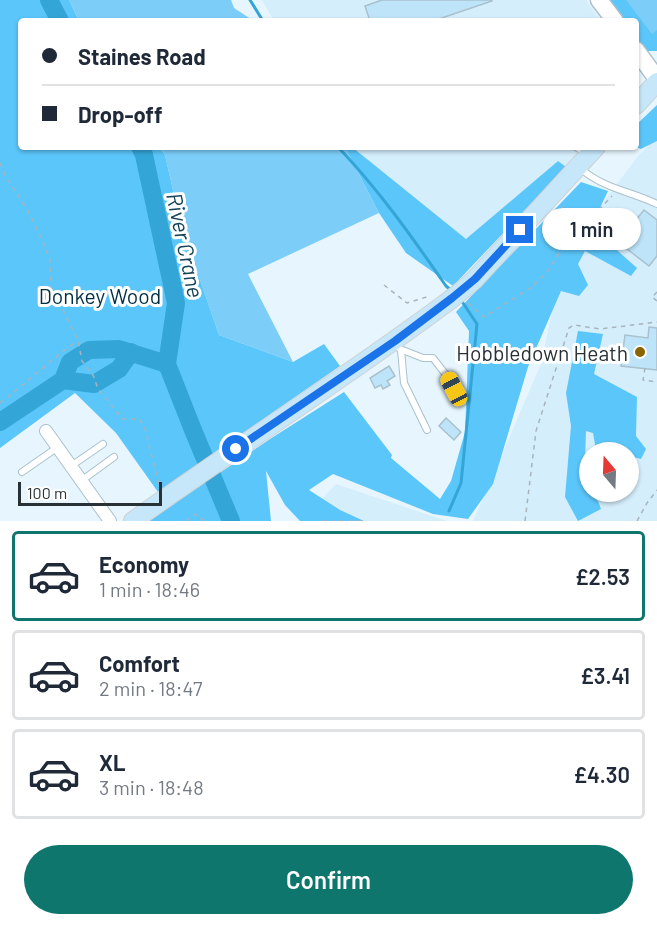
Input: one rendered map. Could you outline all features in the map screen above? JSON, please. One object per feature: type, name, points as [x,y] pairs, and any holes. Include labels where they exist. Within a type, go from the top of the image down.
[{"type":"main road","points":[[639,102],[657,81]]},
{"type":"main road","points":[[134,521],[220,460],[398,346],[475,279],[550,197],[585,154]]},
{"type":"street","points":[[599,0],[613,18]]},
{"type":"street","points":[[639,54],[657,81]]},
{"type":"street","points":[[46,431],[110,521]]},
{"type":"lane","points":[[585,154],[590,176],[615,190],[657,204]]},
{"type":"lane","points":[[398,346],[423,358],[433,358],[454,389]]},
{"type":"lane","points":[[398,346],[404,383],[427,430]]},
{"type":"lane","points":[[71,466],[103,444]]},
{"type":"lane","points":[[22,472],[58,447]]},
{"type":"lane","points":[[81,481],[114,457]]},
{"type":"path","points":[[0,163],[6,179],[26,207],[39,232],[50,260],[51,287],[78,340],[82,361],[93,375],[98,389],[123,419],[139,418],[145,429],[161,491]]},
{"type":"path","points":[[384,285],[407,303],[454,295],[484,317],[532,287],[547,272],[562,249],[611,198],[615,190]]},
{"type":"path","points":[[550,197],[586,226]]},
{"type":"path","points":[[657,292],[652,297],[657,301]]},
{"type":"path","points":[[525,521],[536,431],[569,328],[574,325],[600,329],[657,322]]},
{"type":"path","points":[[0,403],[78,340]]},
{"type":"path","points":[[645,368],[643,380],[657,382]]},
{"type":"path","points":[[637,521],[646,503],[657,490]]},
{"type":"path","points":[[186,521],[195,514],[204,521]]},
{"type":"path","points":[[322,521],[367,521]]},
{"type":"shaded area","points":[[69,0],[231,0],[234,8],[249,18],[78,18]]},
{"type":"shaded area","points":[[262,0],[586,0],[599,18],[272,18]]},
{"type":"shaded area","points":[[623,0],[657,0],[657,38],[651,43],[639,25],[639,18],[635,18]]},
{"type":"shaded area","points":[[657,137],[657,521],[473,521],[541,364],[564,255],[638,156]]},
{"type":"shaded area","points":[[161,150],[347,150],[379,213],[248,274],[293,362],[219,335],[180,221],[165,155]]},
{"type":"shaded area","points":[[356,150],[581,150],[566,167],[558,161],[466,240]]},
{"type":"shaded area","points":[[336,484],[447,521],[300,521]]},
{"type":"green space","name":"Donkey Wood","points":[[0,0],[69,0],[78,18],[18,18],[18,150],[161,150],[165,155],[180,221],[219,335],[293,362],[324,344],[340,366],[158,492],[116,433],[75,393],[0,448]]},
{"type":"green space","points":[[607,0],[626,0],[652,34],[657,30],[657,51],[644,51],[639,44],[639,18],[620,18]]},
{"type":"green space","points":[[657,105],[657,141],[641,149],[639,148],[639,122]]},
{"type":"green space","points":[[347,150],[356,150],[466,239],[558,161],[566,167],[453,286],[406,253],[379,213]]},
{"type":"green space","points":[[581,182],[608,191],[591,227],[637,268],[631,276],[585,251],[578,264],[588,285],[579,296],[561,291],[528,367],[493,484],[468,519],[433,514],[333,474],[309,490],[340,510],[364,521],[300,521],[285,505],[266,471],[271,521],[148,521],[344,392],[392,455],[391,458],[440,499],[451,481],[465,432],[469,331],[456,312]]},
{"type":"green space","points":[[578,331],[603,334],[594,374],[637,397],[636,436],[646,449],[641,459],[639,458],[639,442],[595,442],[593,433],[586,431],[586,442],[579,442],[579,502],[598,502],[601,509],[578,521],[565,497],[571,426],[566,393]]},
{"type":"building","points":[[382,0],[492,1],[442,18],[369,18],[365,6]]},
{"type":"building","points":[[644,210],[657,220],[657,256],[649,266],[618,242]]},
{"type":"building","name":"Hobbledown Heath","points":[[649,327],[657,328],[657,370],[621,366],[625,335],[648,338]]},
{"type":"building","points":[[389,366],[395,376],[387,381],[390,385],[383,389],[381,385],[375,388],[370,378]]},
{"type":"building","points":[[446,418],[461,432],[454,440],[439,426]]},
{"type":"waterway","name":"River Crane","points":[[49,0],[58,18]]},
{"type":"waterway","points":[[250,0],[261,18]]},
{"type":"waterway","name":"River Crane","points":[[142,150],[176,303],[167,364],[231,521]]},
{"type":"waterway","points":[[341,150],[381,197],[452,291]]},
{"type":"waterway","points":[[449,511],[461,483],[477,324],[461,300]]},
{"type":"waterway","points":[[0,422],[63,380],[70,362],[89,350],[119,349],[167,364]]},
{"type":"waterway","points":[[63,380],[94,384],[119,369],[131,352]]},
{"type":"place","name":"Hobbledown Heath","points":[[640,352]]},
{"type":"route","points":[[236,449],[395,341],[452,298],[475,279],[520,230]]}]
